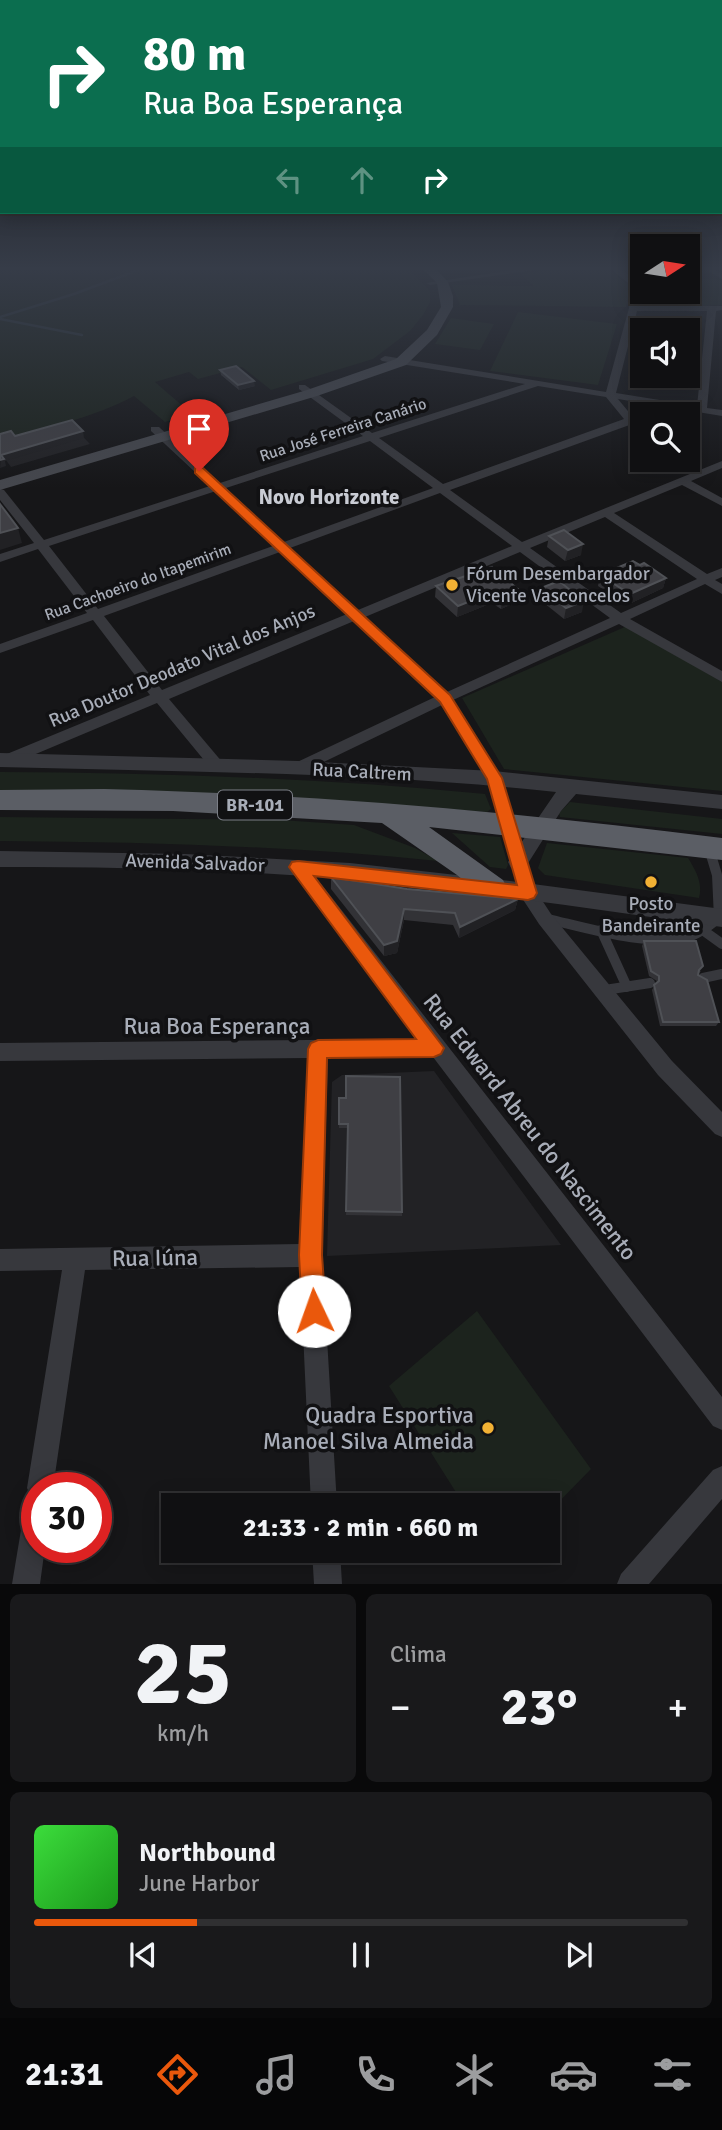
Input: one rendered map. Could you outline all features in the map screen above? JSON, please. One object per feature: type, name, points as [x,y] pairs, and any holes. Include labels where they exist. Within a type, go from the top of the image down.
[{"type":"highway","name":"BR-101","points":[[0,800],[201,803],[385,812],[509,823],[715,848]]},
{"type":"highway","points":[[385,812],[467,867],[493,888]]},
{"type":"main road","points":[[307,390],[385,359],[409,340]]},
{"type":"main road","points":[[0,485],[159,433],[401,362],[424,340]]},
{"type":"main road","points":[[0,473],[159,433]]},
{"type":"street","points":[[610,396],[624,340]]},
{"type":"street","points":[[712,340],[702,410],[722,413]]},
{"type":"street","points":[[385,359],[646,402]]},
{"type":"street","name":"Rua José Ferreira Canário","points":[[0,558],[536,384]]},
{"type":"street","points":[[307,390],[620,619],[722,677]]},
{"type":"street","points":[[610,396],[630,410]]},
{"type":"street","name":"Rua Cachoeiro do Itapemirim","points":[[0,649],[630,421]]},
{"type":"street","points":[[159,433],[445,698],[494,778],[528,893],[545,919],[665,1068],[722,1126]]},
{"type":"street","name":"Rua Doutor Deodato Vital dos Anjos","points":[[4,760],[520,545],[722,464]]},
{"type":"street","points":[[682,480],[722,503]]},
{"type":"street","points":[[0,492],[159,696],[218,767]]},
{"type":"street","points":[[604,512],[722,590]]},
{"type":"street","points":[[298,768],[722,572]]},
{"type":"street","name":"Rua Caltrem","points":[[4,760],[298,768],[494,778],[722,802]]},
{"type":"street","points":[[518,862],[554,806],[572,786]]},
{"type":"street","name":"Avenida Salvador","points":[[0,859],[124,859],[298,867],[493,888],[715,922]]},
{"type":"street","name":"Rua Edward Abreu do Nascimento","points":[[298,867],[434,1048],[722,1418]]},
{"type":"street","name":"Rua Boa Esperança","points":[[0,1052],[434,1048]]},
{"type":"street","points":[[318,1049],[311,1255],[323,1493]]},
{"type":"street","name":"Rua Iúna","points":[[0,1260],[311,1255]]},
{"type":"street","points":[[42,1472],[75,1260]]},
{"type":"street","points":[[631,1584],[722,1479]]},
{"type":"street","points":[[26,1584],[29,1563]]},
{"type":"street","points":[[327,1563],[328,1584]]},
{"type":"lane","points":[[715,848],[715,922],[722,944]]},
{"type":"lane","points":[[545,919],[601,930],[684,938],[715,922]]},
{"type":"lane","points":[[601,930],[627,987]]},
{"type":"lane","points":[[703,978],[722,974]]},
{"type":"lane","points":[[603,990],[650,983]]},
{"type":"shaded area","points":[[0,340],[398,340],[373,359],[271,390],[242,367],[198,379],[189,372],[155,382],[192,414],[165,422],[134,396],[85,416],[0,440]]},
{"type":"shaded area","points":[[438,340],[485,340],[480,350],[435,344]]},
{"type":"shaded area","points":[[505,340],[612,340],[598,385],[490,371]]},
{"type":"shaded area","points":[[69,422],[90,444],[11,467],[0,452]]},
{"type":"shaded area","points":[[627,626],[722,682],[722,791],[504,769],[462,698]]},
{"type":"shaded area","points":[[0,772],[243,777],[364,784],[485,794],[491,809],[487,812],[312,799],[0,790]]},
{"type":"shaded area","points":[[570,802],[722,819],[722,834],[560,817],[559,813]]},
{"type":"shaded area","points":[[0,817],[281,820],[354,825],[415,848],[438,861],[219,846],[0,841]]},
{"type":"shaded area","points":[[452,833],[500,837],[508,865],[506,869],[490,867]]},
{"type":"shaded area","points":[[547,843],[688,858],[699,882],[699,898],[545,875],[538,868]]},
{"type":"shaded area","points":[[434,1071],[561,1245],[327,1256],[332,1082],[342,1075]]},
{"type":"shaded area","name":"Quadra Esportiva Manoel Silva Almeida","points":[[477,1311],[591,1469],[560,1501],[560,1493],[456,1493],[389,1386]]},
{"type":"building","points":[[236,366],[254,381],[238,385],[220,370]]},
{"type":"building","points":[[72,420],[83,431],[1,455],[4,459],[0,460],[0,434],[11,431],[15,436]]},
{"type":"building","points":[[0,504],[18,528],[0,533]]},
{"type":"building","points":[[564,530],[583,544],[568,550],[549,536]]},
{"type":"building","points":[[633,561],[640,565],[644,563],[666,578],[630,594],[600,575]]},
{"type":"building","points":[[492,567],[520,591],[502,598],[493,592],[458,606],[436,586]]},
{"type":"building","points":[[559,581],[584,601],[566,608],[541,588]]},
{"type":"building","points":[[331,877],[407,889],[518,899],[460,927],[455,913],[404,909],[397,941],[384,945]]},
{"type":"building","points":[[644,941],[696,941],[703,966],[698,975],[707,980],[719,1022],[663,1022],[654,985],[659,981],[659,976],[651,971]]},
{"type":"building","points":[[346,1076],[400,1077],[402,1212],[346,1211],[348,1124],[339,1124],[339,1098],[346,1098]]},
{"type":"place","name":"Fórum Desembargador Vicente Vasconcelos","points":[[452,585]]},
{"type":"place","name":"Posto Bandeirante","points":[[651,882]]},
{"type":"place","name":"Quadra Esportiva Manoel Silva Almeida","points":[[488,1428]]},
{"type":"district","name":"Novo Horizonte","points":[[329,497]]},
{"type":"route","points":[[199,471],[445,698],[494,778],[528,893],[298,867],[434,1048],[318,1049],[311,1255],[314,1311]]}]
